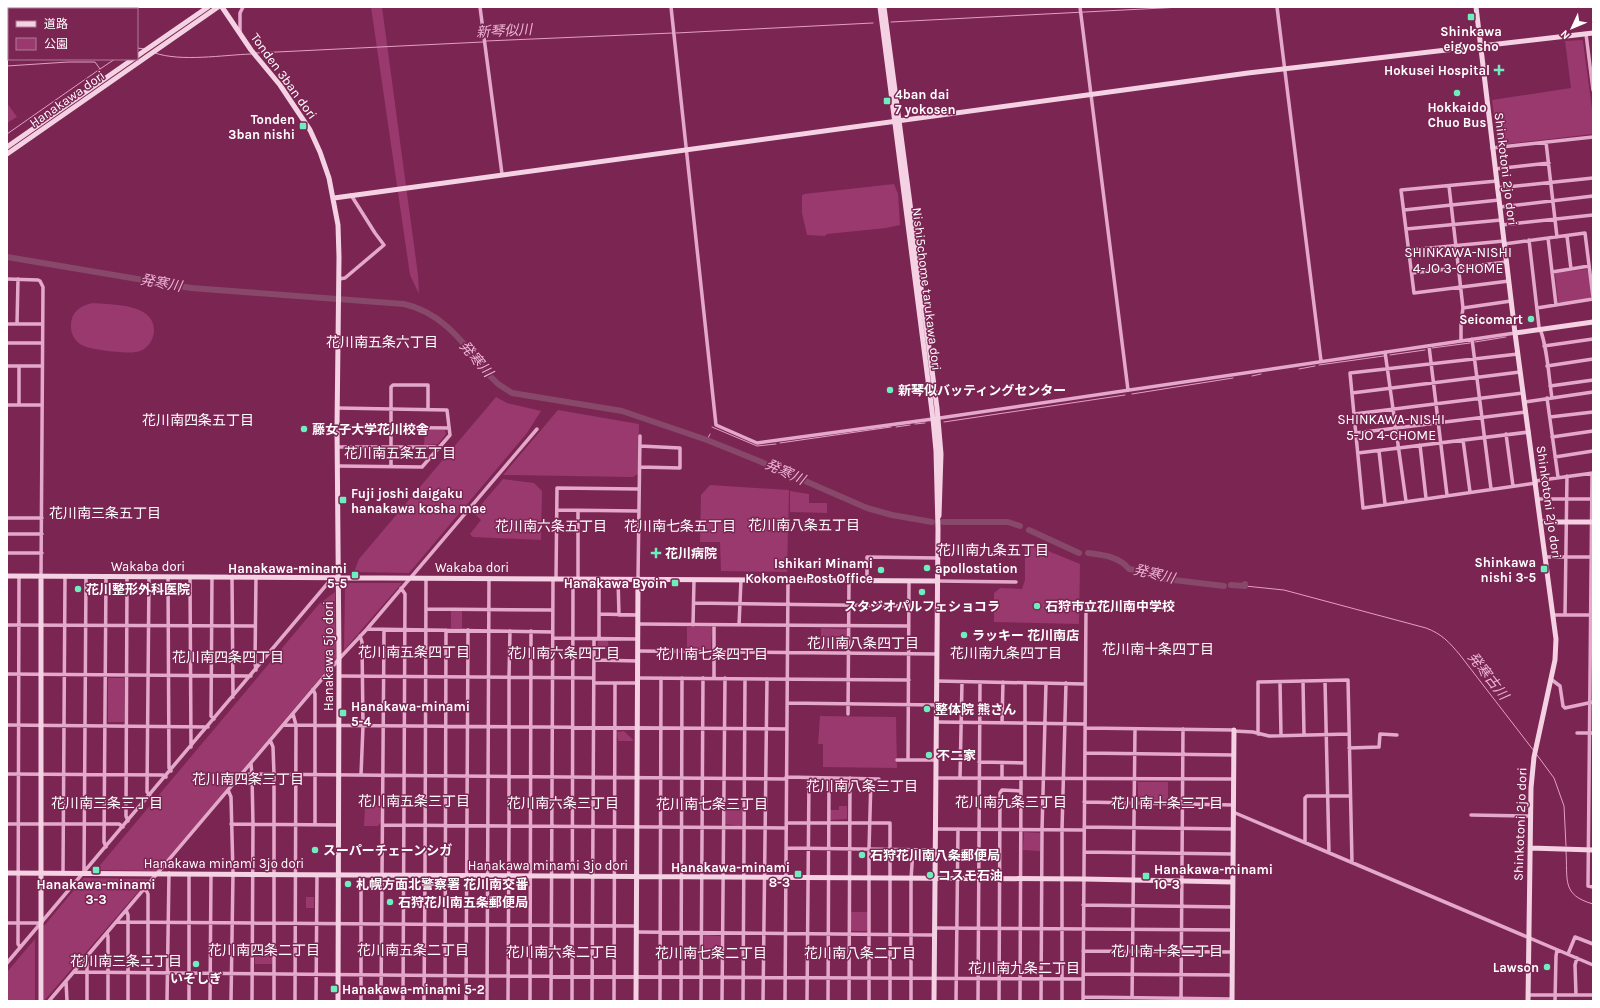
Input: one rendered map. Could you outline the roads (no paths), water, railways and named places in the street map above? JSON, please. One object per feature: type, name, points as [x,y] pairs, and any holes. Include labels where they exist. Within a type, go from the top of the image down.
[{"type":"street","points":[[139,55],[208,7]]},
{"type":"street","name":"Hanakawa dori","points":[[7,154],[218,7]]},
{"type":"street","name":"Tonden 3ban dori","points":[[222,7],[251,50],[280,85],[310,130],[323,159],[334,198],[338,225],[339,279]]},
{"type":"street","points":[[240,34],[240,13],[243,7]]},
{"type":"street","points":[[480,7],[502,174]]},
{"type":"street","points":[[671,7],[716,425],[757,443],[1593,322]]},
{"type":"street","name":"Nishi5chome tarukawa dori","points":[[880,7],[941,454],[937,558],[934,1001]]},
{"type":"street","name":"Nishi5chome tarukawa dori","points":[[884,7],[896,121]]},
{"type":"street","points":[[1277,7],[1321,361]]},
{"type":"street","name":"Shinkotoni 2jo dori","points":[[1476,7],[1515,333],[1556,639],[1552,680],[1534,757],[1531,788],[1528,1001]]},
{"type":"street","points":[[1080,8],[1128,390]]},
{"type":"street","points":[[334,198],[1091,94],[1285,69],[1593,33]]},
{"type":"street","points":[[1586,34],[1591,59],[1593,90]]},
{"type":"street","name":"Hanakawa dori","points":[[7,147],[132,60]]},
{"type":"street","points":[[1492,148],[1593,136]]},
{"type":"street","points":[[1546,142],[1557,237]]},
{"type":"street","points":[[1495,169],[1549,163]]},
{"type":"street","points":[[1497,188],[1593,178]]},
{"type":"street","points":[[1497,181],[1401,190],[1414,293],[1509,281]]},
{"type":"street","points":[[1449,186],[1463,308],[1461,341]]},
{"type":"street","points":[[339,279],[345,278],[384,245],[351,195]]},
{"type":"street","points":[[1500,207],[1593,196]]},
{"type":"street","points":[[1404,210],[1499,200]]},
{"type":"street","points":[[1406,229],[1453,224],[1593,215]]},
{"type":"street","points":[[1409,250],[1529,240],[1585,233],[1593,298],[1537,308]]},
{"type":"street","points":[[1567,236],[1570,269]]},
{"type":"street","points":[[1548,238],[1556,305]]},
{"type":"street","points":[[1529,240],[1537,308],[1550,386],[1550,417],[1558,478]]},
{"type":"street","points":[[1412,273],[1507,262]]},
{"type":"street","points":[[1552,272],[1589,266]]},
{"type":"street","points":[[7,279],[38,280],[42,284],[41,1001]]},
{"type":"street","points":[[17,324],[18,279]]},
{"type":"street","name":"Hanakawa 5jo dori","points":[[338,1001],[339,659],[336,577],[339,279]]},
{"type":"street","points":[[1463,308],[1511,301]]},
{"type":"street","points":[[7,324],[42,324]]},
{"type":"street","points":[[1472,339],[1491,489]]},
{"type":"street","points":[[1544,346],[1593,339]]},
{"type":"street","points":[[7,343],[42,343]]},
{"type":"street","points":[[1429,346],[1447,495]]},
{"type":"street","points":[[1385,352],[1406,501]]},
{"type":"street","points":[[1518,354],[1350,373],[1363,508],[1592,473],[1591,850],[1588,886],[1593,887]]},
{"type":"street","points":[[1547,366],[1593,360]]},
{"type":"street","points":[[7,366],[42,366]]},
{"type":"street","points":[[19,366],[19,405]]},
{"type":"street","points":[[1352,393],[1520,372]]},
{"type":"street","points":[[1550,386],[1593,380]]},
{"type":"street","points":[[391,467],[391,387],[393,385],[428,385],[428,410]]},
{"type":"street","points":[[1525,402],[1593,392]]},
{"type":"street","points":[[1354,414],[1523,393]]},
{"type":"street","points":[[7,405],[42,405]]},
{"type":"street","points":[[337,408],[447,410],[450,435],[422,467],[338,466]]},
{"type":"street","points":[[1356,433],[1526,412]]},
{"type":"street","points":[[1550,417],[1593,412]]},
{"type":"street","points":[[337,427],[449,428]]},
{"type":"street","points":[[49,1001],[339,659],[367,629],[537,429]]},
{"type":"street","points":[[1552,437],[1593,431]]},
{"type":"street","points":[[1358,453],[1529,432]]},
{"type":"street","points":[[1506,434],[1513,486]]},
{"type":"street","points":[[636,1001],[640,436]]},
{"type":"street","points":[[1463,440],[1470,492]]},
{"type":"street","points":[[640,446],[680,448],[680,468],[640,467]]},
{"type":"street","points":[[1420,446],[1426,498]]},
{"type":"street","points":[[337,447],[435,447],[438,449]]},
{"type":"street","points":[[1378,451],[1385,504]]},
{"type":"street","points":[[1555,456],[1593,451]]},
{"type":"street","points":[[1565,615],[1566,476]]},
{"type":"street","points":[[550,1001],[552,876],[552,638],[557,488],[639,489]]},
{"type":"street","points":[[1538,498],[1592,499]]},
{"type":"street","points":[[557,510],[639,511]]},
{"type":"street","points":[[572,1001],[573,639],[578,510]]},
{"type":"street","points":[[7,518],[42,518]]},
{"type":"street","points":[[1541,522],[1592,522]]},
{"type":"street","points":[[7,534],[42,534]]},
{"type":"street","points":[[7,553],[42,553]]},
{"type":"street","points":[[867,581],[867,557],[937,558]]},
{"type":"street","points":[[1546,557],[1592,557]]},
{"type":"street","name":"Wakaba dori","points":[[7,576],[937,581]]},
{"type":"street","points":[[19,576],[18,944],[20,947]]},
{"type":"street","points":[[63,873],[65,576]]},
{"type":"street","points":[[84,873],[84,675],[86,577]]},
{"type":"street","points":[[106,577],[106,775],[104,842],[106,847]]},
{"type":"street","points":[[127,577],[126,816],[128,821]]},
{"type":"street","points":[[148,577],[149,725],[147,792],[150,796]]},
{"type":"street","points":[[168,577],[168,725],[169,768],[171,771]]},
{"type":"street","points":[[190,577],[191,747]]},
{"type":"street","points":[[212,577],[211,716],[214,719]]},
{"type":"street","points":[[232,577],[233,697]]},
{"type":"street","points":[[256,577],[256,670]]},
{"type":"street","points":[[7,963],[336,577]]},
{"type":"street","points":[[424,1001],[424,924],[426,875],[426,578]]},
{"type":"street","points":[[486,1001],[489,578]]},
{"type":"street","points":[[592,1001],[594,926],[594,660],[599,614],[599,579]]},
{"type":"street","points":[[618,579],[619,615]]},
{"type":"street","points":[[693,625],[694,580]]},
{"type":"street","points":[[740,625],[741,580]]},
{"type":"street","points":[[785,1001],[788,580]]},
{"type":"street","points":[[848,714],[849,581]]},
{"type":"street","points":[[908,760],[909,581]]},
{"type":"street","points":[[937,581],[1016,582]]},
{"type":"street","points":[[402,588],[405,594],[403,1001]]},
{"type":"street","points":[[694,603],[909,606]]},
{"type":"street","points":[[426,609],[553,610]]},
{"type":"street","points":[[1086,610],[1083,999],[1232,1000],[1234,730]]},
{"type":"street","points":[[599,614],[638,615]]},
{"type":"street","points":[[1553,615],[1592,615]]},
{"type":"street","points":[[638,624],[909,626]]},
{"type":"street","points":[[7,625],[255,626]]},
{"type":"street","points":[[714,625],[714,678]]},
{"type":"street","points":[[367,629],[553,632]]},
{"type":"street","points":[[382,1001],[382,775],[384,630]]},
{"type":"street","points":[[445,1001],[446,630]]},
{"type":"street","points":[[466,1001],[468,630]]},
{"type":"street","points":[[508,1001],[510,631]]},
{"type":"street","points":[[530,1001],[529,925],[531,631]]},
{"type":"street","points":[[360,636],[362,642],[363,726],[361,775]]},
{"type":"street","points":[[552,638],[638,639]]},
{"type":"street","points":[[638,651],[937,654]]},
{"type":"street","points":[[594,660],[638,661]]},
{"type":"street","points":[[7,674],[251,676]]},
{"type":"street","points":[[339,676],[552,677],[615,683],[661,678],[909,680]]},
{"type":"street","points":[[660,1001],[661,678]]},
{"type":"street","points":[[681,1001],[682,678]]},
{"type":"street","points":[[701,1001],[703,678]]},
{"type":"street","points":[[722,1001],[724,678]]},
{"type":"street","points":[[743,1001],[745,679]]},
{"type":"street","points":[[764,1001],[767,679]]},
{"type":"street","points":[[1258,734],[1258,682],[1348,680],[1352,862]]},
{"type":"street","points":[[1552,680],[1560,686],[1563,706],[1565,708],[1591,702]]},
{"type":"street","points":[[937,681],[1085,684]]},
{"type":"street","points":[[1303,681],[1304,735]]},
{"type":"street","points":[[1325,681],[1329,853]]},
{"type":"street","points":[[960,778],[962,682]]},
{"type":"street","points":[[978,1001],[980,682]]},
{"type":"street","points":[[1002,723],[1003,682]]},
{"type":"street","points":[[1280,682],[1281,736]]},
{"type":"street","points":[[614,1001],[615,683]]},
{"type":"street","points":[[1020,1001],[1021,791],[1025,763],[1025,683]]},
{"type":"street","points":[[1041,1001],[1042,830],[1046,683]]},
{"type":"street","points":[[1062,1001],[1062,830],[1066,683]]},
{"type":"street","points":[[314,690],[316,726],[315,825]]},
{"type":"street","points":[[787,703],[937,705]]},
{"type":"street","points":[[293,714],[296,725],[295,1001]]},
{"type":"street","points":[[937,722],[980,724],[1046,723],[1135,729],[1234,730],[1281,736],[1349,734]]},
{"type":"street","points":[[7,725],[168,725],[208,727]]},
{"type":"street","points":[[283,725],[787,729]]},
{"type":"street","points":[[1132,999],[1135,729]]},
{"type":"street","points":[[1181,1000],[1183,729]]},
{"type":"street","points":[[1577,733],[1591,733]]},
{"type":"street","points":[[1349,748],[1379,747],[1380,734],[1397,735]]},
{"type":"street","points":[[270,740],[273,746],[274,775],[274,1001]]},
{"type":"street","points":[[1085,753],[1234,755]]},
{"type":"street","points":[[896,760],[936,760]]},
{"type":"street","points":[[979,762],[1025,763]]},
{"type":"street","points":[[1002,763],[1002,778]]},
{"type":"street","points":[[251,764],[253,825],[252,1001]]},
{"type":"street","points":[[7,774],[163,775],[166,777]]},
{"type":"street","points":[[242,774],[879,779]]},
{"type":"street","points":[[808,1001],[809,778]]},
{"type":"street","points":[[828,1001],[829,778]]},
{"type":"street","points":[[849,1001],[848,934],[850,878],[850,778]]},
{"type":"street","points":[[936,778],[1233,779]]},
{"type":"street","points":[[870,1001],[869,849],[871,779]]},
{"type":"street","points":[[228,790],[231,797],[233,874],[231,923],[231,1001]]},
{"type":"street","points":[[999,1001],[1000,793],[1002,790],[1021,791]]},
{"type":"street","points":[[1305,842],[1305,798],[1307,796],[1350,796]]},
{"type":"street","points":[[1084,802],[1233,805]]},
{"type":"street","points":[[1233,812],[1593,965]]},
{"type":"street","points":[[1471,815],[1530,816]]},
{"type":"street","points":[[786,823],[890,823],[890,1001]]},
{"type":"street","points":[[7,824],[119,824],[123,827]]},
{"type":"street","points":[[232,824],[339,826]]},
{"type":"street","points":[[383,825],[786,828]]},
{"type":"street","points":[[936,829],[1233,829]]},
{"type":"street","points":[[956,1001],[958,829]]},
{"type":"street","points":[[786,848],[935,850]]},
{"type":"street","points":[[1530,848],[1591,850]]},
{"type":"street","points":[[911,1001],[911,879],[913,850]]},
{"type":"street","points":[[1084,852],[1233,854]]},
{"type":"street","name":"Hanakawa minami 3jo dori","points":[[7,873],[786,877],[1042,880],[1084,879],[1233,882]]},
{"type":"street","points":[[168,1001],[167,973],[169,873]]},
{"type":"street","points":[[189,874],[189,1001]]},
{"type":"street","points":[[210,1001],[211,874]]},
{"type":"street","points":[[316,1001],[317,875]]},
{"type":"street","points":[[360,1001],[361,875]]},
{"type":"street","points":[[145,888],[148,894],[148,1001]]},
{"type":"street","points":[[1083,905],[1232,907]]},
{"type":"street","points":[[126,910],[128,922],[128,1001]]},
{"type":"street","points":[[116,922],[338,925],[467,924],[636,926]]},
{"type":"street","points":[[7,923],[41,923]]},
{"type":"street","points":[[934,928],[1232,930]]},
{"type":"street","points":[[636,932],[934,935]]},
{"type":"street","points":[[107,934],[108,1001]]},
{"type":"street","points":[[1568,954],[1575,937],[1593,944]]},
{"type":"street","points":[[1555,1001],[1557,950]]},
{"type":"street","points":[[1083,951],[1232,952]]},
{"type":"street","points":[[1576,995],[1575,966],[1577,958]]},
{"type":"street","points":[[85,959],[87,962],[87,1001]]},
{"type":"street","points":[[74,972],[1020,979],[1062,979],[1083,976],[1132,974],[1232,975]]},
{"type":"street","points":[[66,981],[67,1001]]},
{"type":"street","points":[[1528,995],[1593,995]]},
{"type":"waterway","name":"新琴似川","points":[[891,22],[1182,7]]},
{"type":"waterway","name":"新琴似川","points":[[676,33],[873,23]]},
{"type":"waterway","name":"新琴似川","points":[[486,41],[673,33]]},
{"type":"waterway","name":"新琴似川","points":[[256,53],[483,42]]},
{"type":"waterway","name":"新琴似川","points":[[138,48],[145,49]]},
{"type":"waterway","name":"新琴似川","points":[[155,53],[165,56],[189,58],[251,54]]},
{"type":"waterway","name":"新琴似川","points":[[7,66],[68,62],[95,62],[100,69],[114,60]]},
{"type":"waterway","points":[[7,134],[100,69]]},
{"type":"waterway","name":"発寒川","points":[[7,257],[191,288],[404,304],[418,308],[443,323],[463,343],[491,377],[498,384],[512,393],[622,411],[707,440],[867,508],[892,515],[932,522]]},
{"type":"waterway","points":[[1475,342],[1506,337]]},
{"type":"waterway","points":[[1432,348],[1470,343]]},
{"type":"waterway","points":[[1390,355],[1425,350]]},
{"type":"waterway","points":[[1319,365],[1384,356]]},
{"type":"waterway","points":[[1299,369],[1315,366]]},
{"type":"waterway","points":[[1252,376],[1261,374]]},
{"type":"waterway","points":[[1132,394],[1233,378]]},
{"type":"waterway","points":[[944,422],[1125,395]]},
{"type":"waterway","points":[[915,424],[925,423]]},
{"type":"waterway","points":[[896,427],[910,425]]},
{"type":"waterway","points":[[712,427],[757,446],[776,444]]},
{"type":"waterway","points":[[780,443],[891,427]]},
{"type":"waterway","name":"発寒川","points":[[707,440],[710,434]]},
{"type":"waterway","name":"発寒川","points":[[943,522],[1008,522],[1020,526]]},
{"type":"waterway","name":"発寒川","points":[[1029,530],[1079,553]]},
{"type":"waterway","name":"発寒川","points":[[1088,553],[1115,559],[1120,561],[1129,569],[1148,572],[1157,578],[1224,586]]},
{"type":"waterway","name":"発寒川","points":[[1231,585],[1245,586],[1245,584]]},
{"type":"waterway","name":"発寒古川","points":[[1245,586],[1284,590],[1426,628],[1437,633],[1449,642],[1460,655],[1534,751]]},
{"type":"waterway","name":"発寒古川","points":[[1537,755],[1554,778],[1564,806],[1566,846]]},
{"type":"waterway","name":"発寒古川","points":[[1566,851],[1567,878],[1571,891],[1576,896],[1593,904]]},
{"type":"place","name":"Shinkawa eigyosho","points":[[1471,17]]},
{"type":"place","name":"Hokusei Hospital","points":[[1499,70]]},
{"type":"place","name":"Hokkaido Chuo Bus","points":[[1457,93]]},
{"type":"place","name":"4ban dai 7 yokosen","points":[[887,101]]},
{"type":"place","name":"Tonden 3ban nishi","points":[[303,126]]},
{"type":"place","name":"Seicomart","points":[[1531,319]]},
{"type":"place","name":"新琴似バッティングセンター","points":[[890,390]]},
{"type":"place","name":"藤女子大学花川校舎","points":[[304,429]]},
{"type":"place","name":"Fuji joshi daigaku hanakawa kosha mae","points":[[343,500]]},
{"type":"place","name":"花川病院","points":[[656,553]]},
{"type":"place","name":"apollostation","points":[[927,568]]},
{"type":"place","name":"Shinkawa nishi 3-5","points":[[1544,569]]},
{"type":"place","name":"Ishikari Minami Kokomae Post Office","points":[[881,570]]},
{"type":"place","name":"Hanakawa-minami 5-5","points":[[355,575]]},
{"type":"place","name":"Hanakawa Byoin","points":[[675,583]]},
{"type":"place","name":"花川整形外科医院","points":[[78,589]]},
{"type":"place","name":"スタジオパルフェショコラ","points":[[922,592]]},
{"type":"place","name":"石狩市立花川南中学校","points":[[1037,606]]},
{"type":"place","name":"ラッキー 花川南店","points":[[964,635]]},
{"type":"place","name":"整体院 熊さん","points":[[927,709]]},
{"type":"place","name":"Hanakawa-minami 5-4","points":[[343,713]]},
{"type":"place","name":"不二家","points":[[929,755]]},
{"type":"place","name":"スーパーチェーンシガ","points":[[315,850]]},
{"type":"place","name":"石狩花川南八条郵便局","points":[[862,855]]},
{"type":"place","name":"Hanakawa-minami 3-3","points":[[96,870]]},
{"type":"place","name":"Hanakawa-minami 8-3","points":[[798,874]]},
{"type":"place","name":"コスモ石油","points":[[930,875]]},
{"type":"place","name":"Hanakawa-minami 10-3","points":[[1146,876]]},
{"type":"place","name":"札幌方面北警察署 花川南交番","points":[[348,884]]},
{"type":"place","name":"石狩花川南五条郵便局","points":[[390,902]]},
{"type":"place","name":"いそしぎ","points":[[196,964]]},
{"type":"place","name":"Lawson","points":[[1547,967]]},
{"type":"place","name":"Hanakawa-minami 5-2","points":[[334,989]]},
{"type":"district","name":"SHINKAWA-NISHI 4-JO 3-CHOME","points":[[1458,260]]},
{"type":"district","name":"花川南五条六丁目","points":[[382,342]]},
{"type":"district","name":"花川南四条五丁目","points":[[198,420]]},
{"type":"district","name":"SHINKAWA-NISHI 5-JO 4-CHOME","points":[[1391,428]]},
{"type":"district","name":"花川南五条五丁目","points":[[400,453]]},
{"type":"district","name":"花川南三条五丁目","points":[[105,513]]},
{"type":"district","name":"花川南八条五丁目","points":[[804,525]]},
{"type":"district","name":"花川南六条五丁目","points":[[551,526]]},
{"type":"district","name":"花川南七条五丁目","points":[[680,526]]},
{"type":"district","name":"花川南九条五丁目","points":[[993,550]]},
{"type":"district","name":"花川南八条四丁目","points":[[863,643]]},
{"type":"district","name":"花川南十条四丁目","points":[[1158,649]]},
{"type":"district","name":"花川南五条四丁目","points":[[414,652]]},
{"type":"district","name":"花川南六条四丁目","points":[[564,653]]},
{"type":"district","name":"花川南九条四丁目","points":[[1006,653]]},
{"type":"district","name":"花川南七条四丁目","points":[[712,654]]},
{"type":"district","name":"花川南四条四丁目","points":[[228,657]]},
{"type":"district","name":"花川南四条三丁目","points":[[248,779]]},
{"type":"district","name":"花川南八条三丁目","points":[[862,786]]},
{"type":"district","name":"花川南五条三丁目","points":[[414,801]]},
{"type":"district","name":"花川南九条三丁目","points":[[1011,802]]},
{"type":"district","name":"花川南三条三丁目","points":[[107,803]]},
{"type":"district","name":"花川南六条三丁目","points":[[563,803]]},
{"type":"district","name":"花川南十条三丁目","points":[[1167,803]]},
{"type":"district","name":"花川南七条三丁目","points":[[712,804]]},
{"type":"district","name":"花川南四条二丁目","points":[[264,950]]},
{"type":"district","name":"花川南五条二丁目","points":[[413,950]]},
{"type":"district","name":"花川南十条二丁目","points":[[1167,951]]},
{"type":"district","name":"花川南六条二丁目","points":[[562,952]]},
{"type":"district","name":"花川南七条二丁目","points":[[711,953]]},
{"type":"district","name":"花川南八条二丁目","points":[[860,953]]},
{"type":"district","name":"花川南三条二丁目","points":[[126,961]]},
{"type":"district","name":"花川南九条二丁目","points":[[1024,968]]}]
